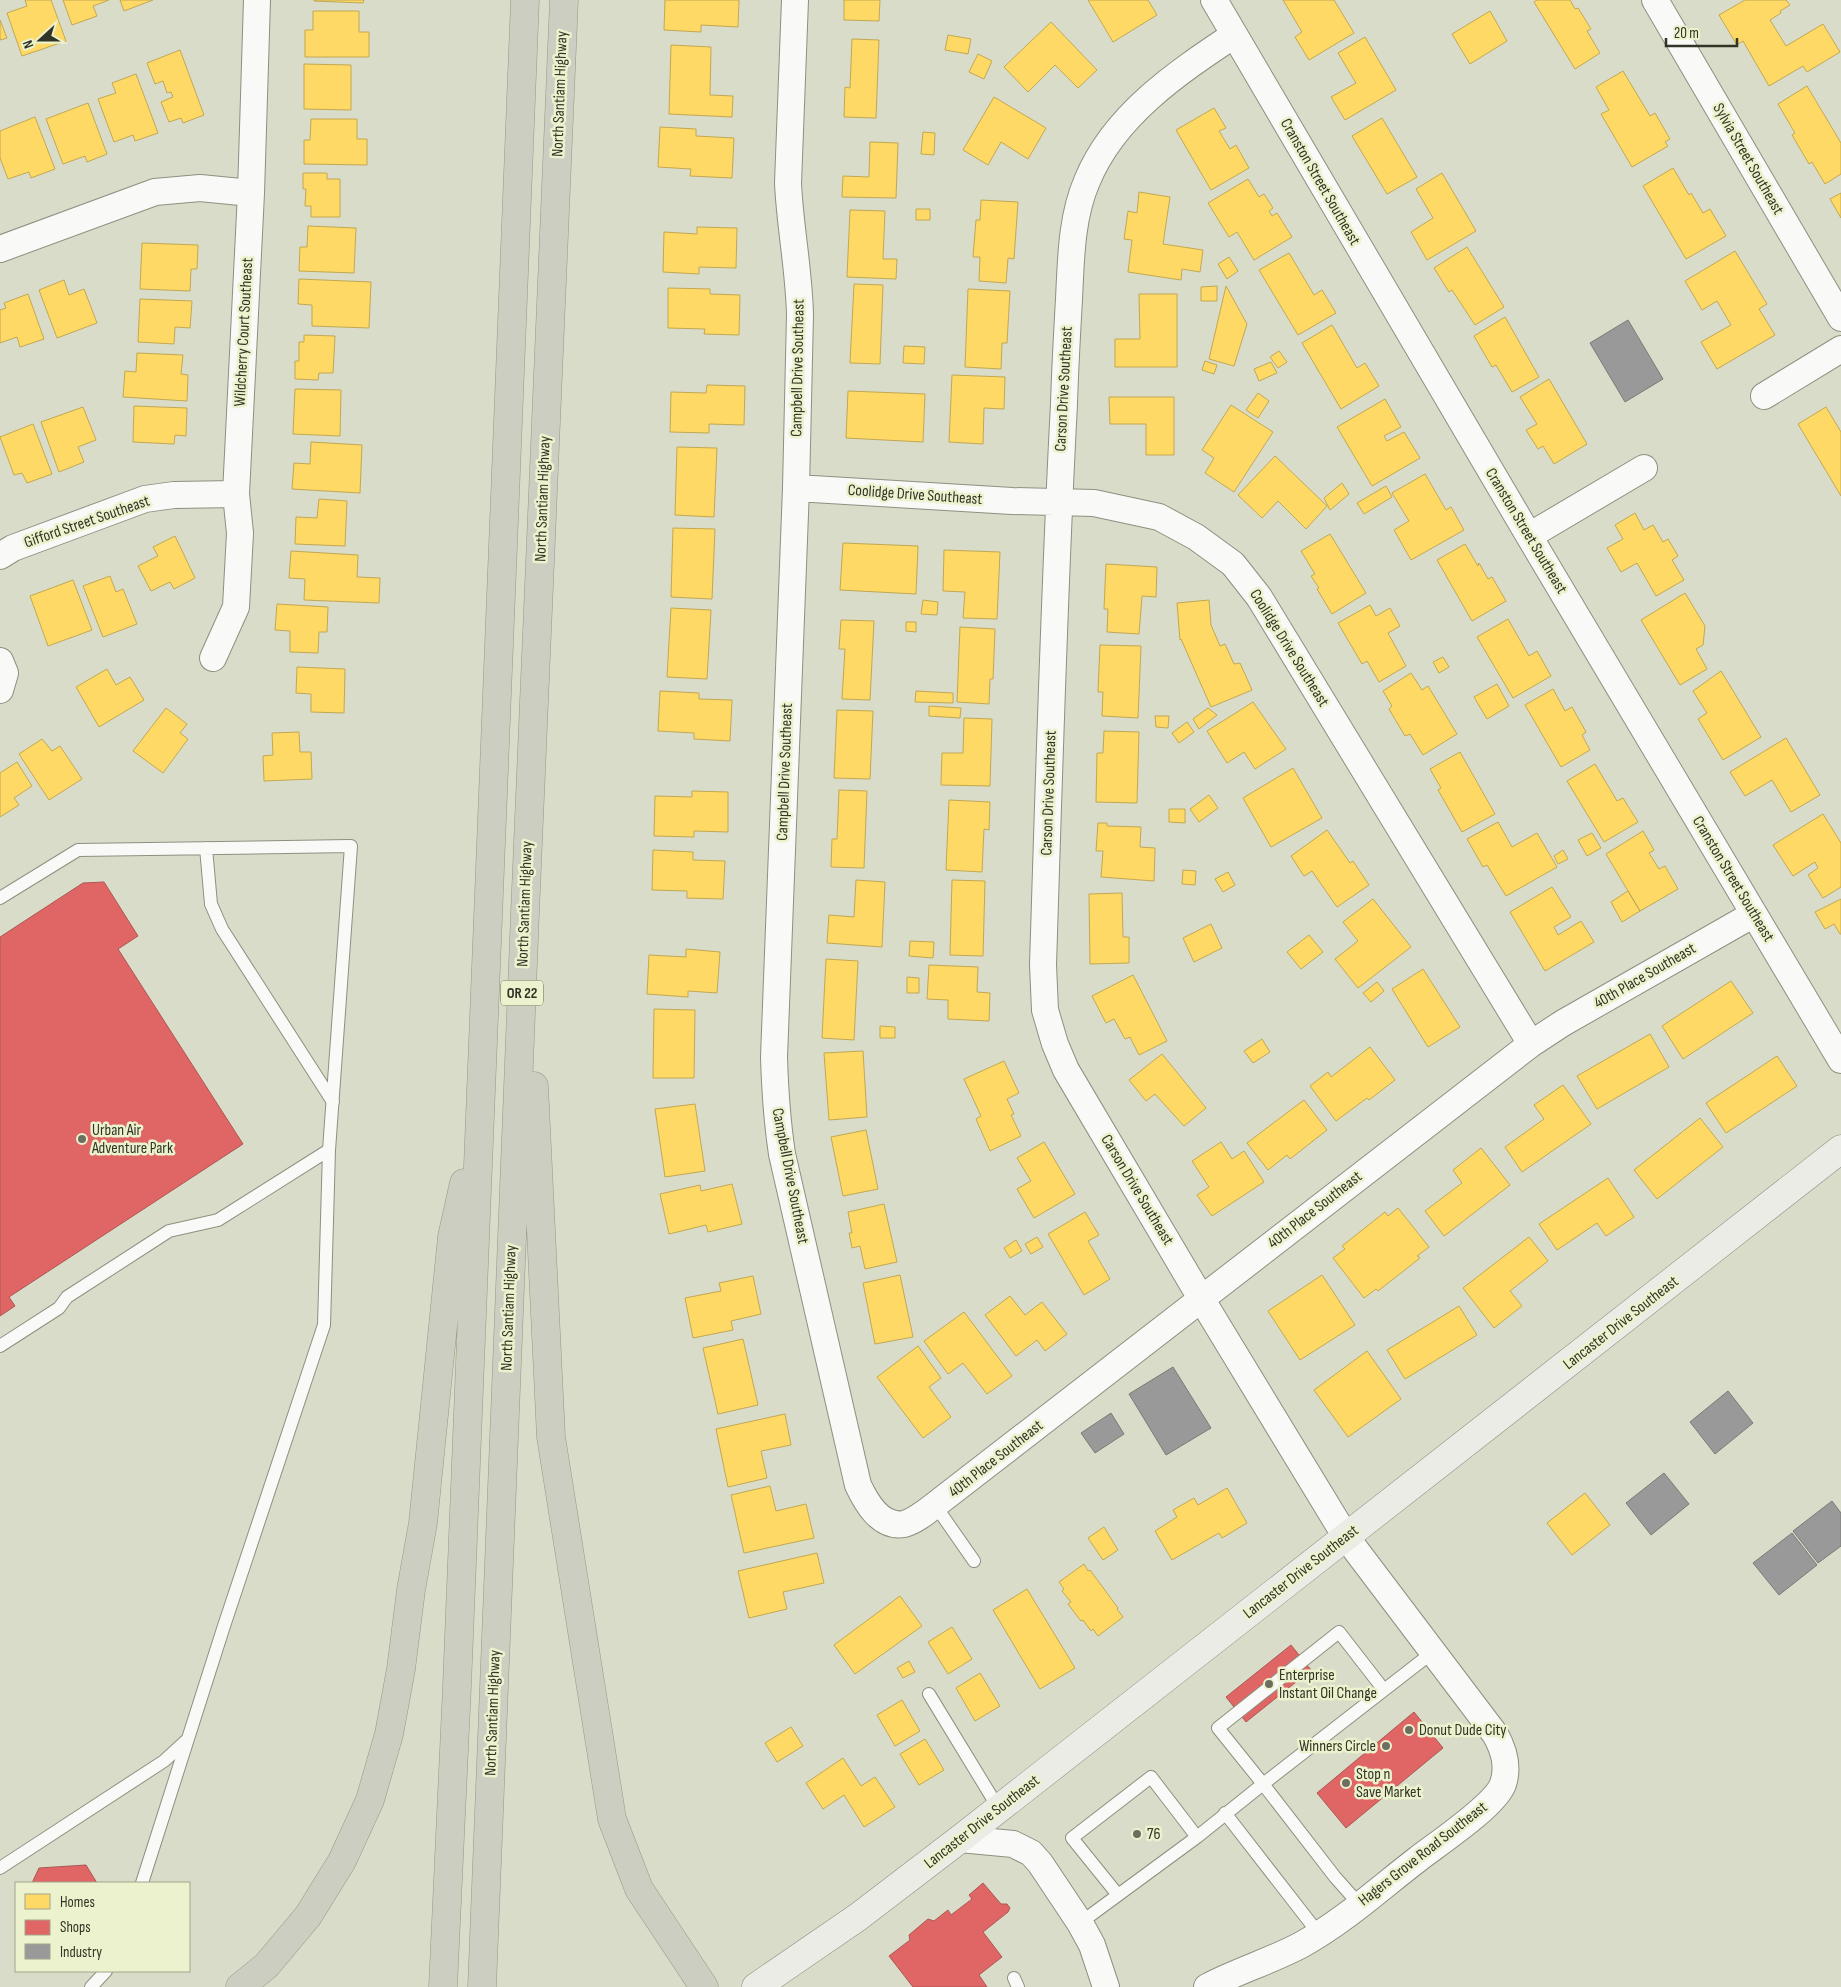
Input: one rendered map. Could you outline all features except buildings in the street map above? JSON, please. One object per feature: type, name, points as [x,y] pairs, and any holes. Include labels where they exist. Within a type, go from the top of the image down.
[{"type":"highway","name":"OR 22","points":[[443,1987],[457,1686],[525,0]]},
{"type":"highway","name":"North Santiam Highway","points":[[482,1987],[564,0]]},
{"type":"highway","points":[[525,913],[551,1438],[598,1739],[612,1819],[640,1889],[704,1987]]},
{"type":"highway","points":[[240,1987],[266,1966],[308,1916],[342,1862],[370,1800],[389,1734],[401,1670],[411,1590],[423,1523],[452,1237],[480,1110]]},
{"type":"main road","name":"Lancaster Drive Southeast","points":[[756,1987],[858,1917],[999,1809],[1841,1150]]},
{"type":"street","name":"Wildcherry Court Southeast","points":[[212,658],[236,607],[240,533],[236,494],[251,193],[257,0]]},
{"type":"street","name":"Campbell Drive Southeast","points":[[795,0],[788,183],[789,209],[800,293],[796,488],[774,1057],[777,1125],[858,1485],[866,1502],[876,1514],[891,1523]]},
{"type":"street","name":"Cranston Street Southeast","points":[[1214,0],[1528,536],[1841,1060]]},
{"type":"street","name":"Sylvia Street Southeast","points":[[1655,0],[1841,318]]},
{"type":"street","name":"Carson Drive Southeast","points":[[1234,35],[1193,62],[1156,91],[1139,107],[1105,146],[1087,181],[1072,241],[1058,501],[1043,955],[1045,1010],[1055,1044],[1066,1070],[1202,1300],[1346,1537]]},
{"type":"street","points":[[0,249],[155,192],[200,188],[251,193]]},
{"type":"street","points":[[1764,396],[1841,349]]},
{"type":"street","points":[[1528,536],[1644,468]]},
{"type":"street","name":"Coolidge Drive Southeast","points":[[796,488],[1012,501],[1094,503],[1159,517],[1196,537],[1232,564],[1259,597],[1531,1044]]},
{"type":"street","name":"Gifford Street Southeast","points":[[0,556],[13,548],[145,499],[174,495],[236,494]]},
{"type":"street","name":"40th Place Southeast","points":[[891,1523],[904,1524],[935,1506],[1531,1044],[1564,1023],[1754,914]]},
{"type":"street","name":"Hagers Grove Road Southeast","points":[[1207,1987],[1248,1967],[1290,1951],[1319,1934],[1483,1808],[1503,1786],[1506,1758],[1495,1734],[1346,1537]]},
{"type":"street","points":[[960,1839],[1013,1844],[1030,1852],[1040,1863],[1080,1923],[1092,1945],[1106,1987]]},
{"type":"lane","points":[[0,898],[78,850],[351,846],[329,1150],[324,1325],[187,1739],[142,1882]]},
{"type":"lane","points":[[206,848],[211,904],[222,930],[333,1102]]},
{"type":"lane","points":[[0,1346],[59,1308],[67,1296],[169,1231],[218,1220],[329,1150]]},
{"type":"lane","points":[[935,1506],[974,1561]]},
{"type":"lane","points":[[1359,1904],[1335,1878],[1218,1728],[1339,1632],[1384,1690]]},
{"type":"lane","points":[[1080,1923],[1197,1837],[1225,1813],[1433,1652]]},
{"type":"lane","points":[[929,1694],[999,1809]]},
{"type":"lane","points":[[0,1868],[164,1761],[187,1739]]},
{"type":"lane","points":[[1118,1895],[1072,1838],[1151,1777],[1197,1837]]},
{"type":"lane","points":[[1225,1813],[1319,1934]]},
{"type":"lane","points":[[91,1987],[105,1972]]},
{"type":"place","name":"Urban Air Adventure Park","points":[[82,1139]]},
{"type":"place","name":"Enterprise Instant Oil Change","points":[[1269,1684]]},
{"type":"place","name":"Donut Dude City","points":[[1409,1730]]},
{"type":"place","name":"Winners Circle","points":[[1386,1746]]},
{"type":"place","name":"Stop n Save Market","points":[[1346,1783]]},
{"type":"place","name":"76","points":[[1137,1834]]}]
